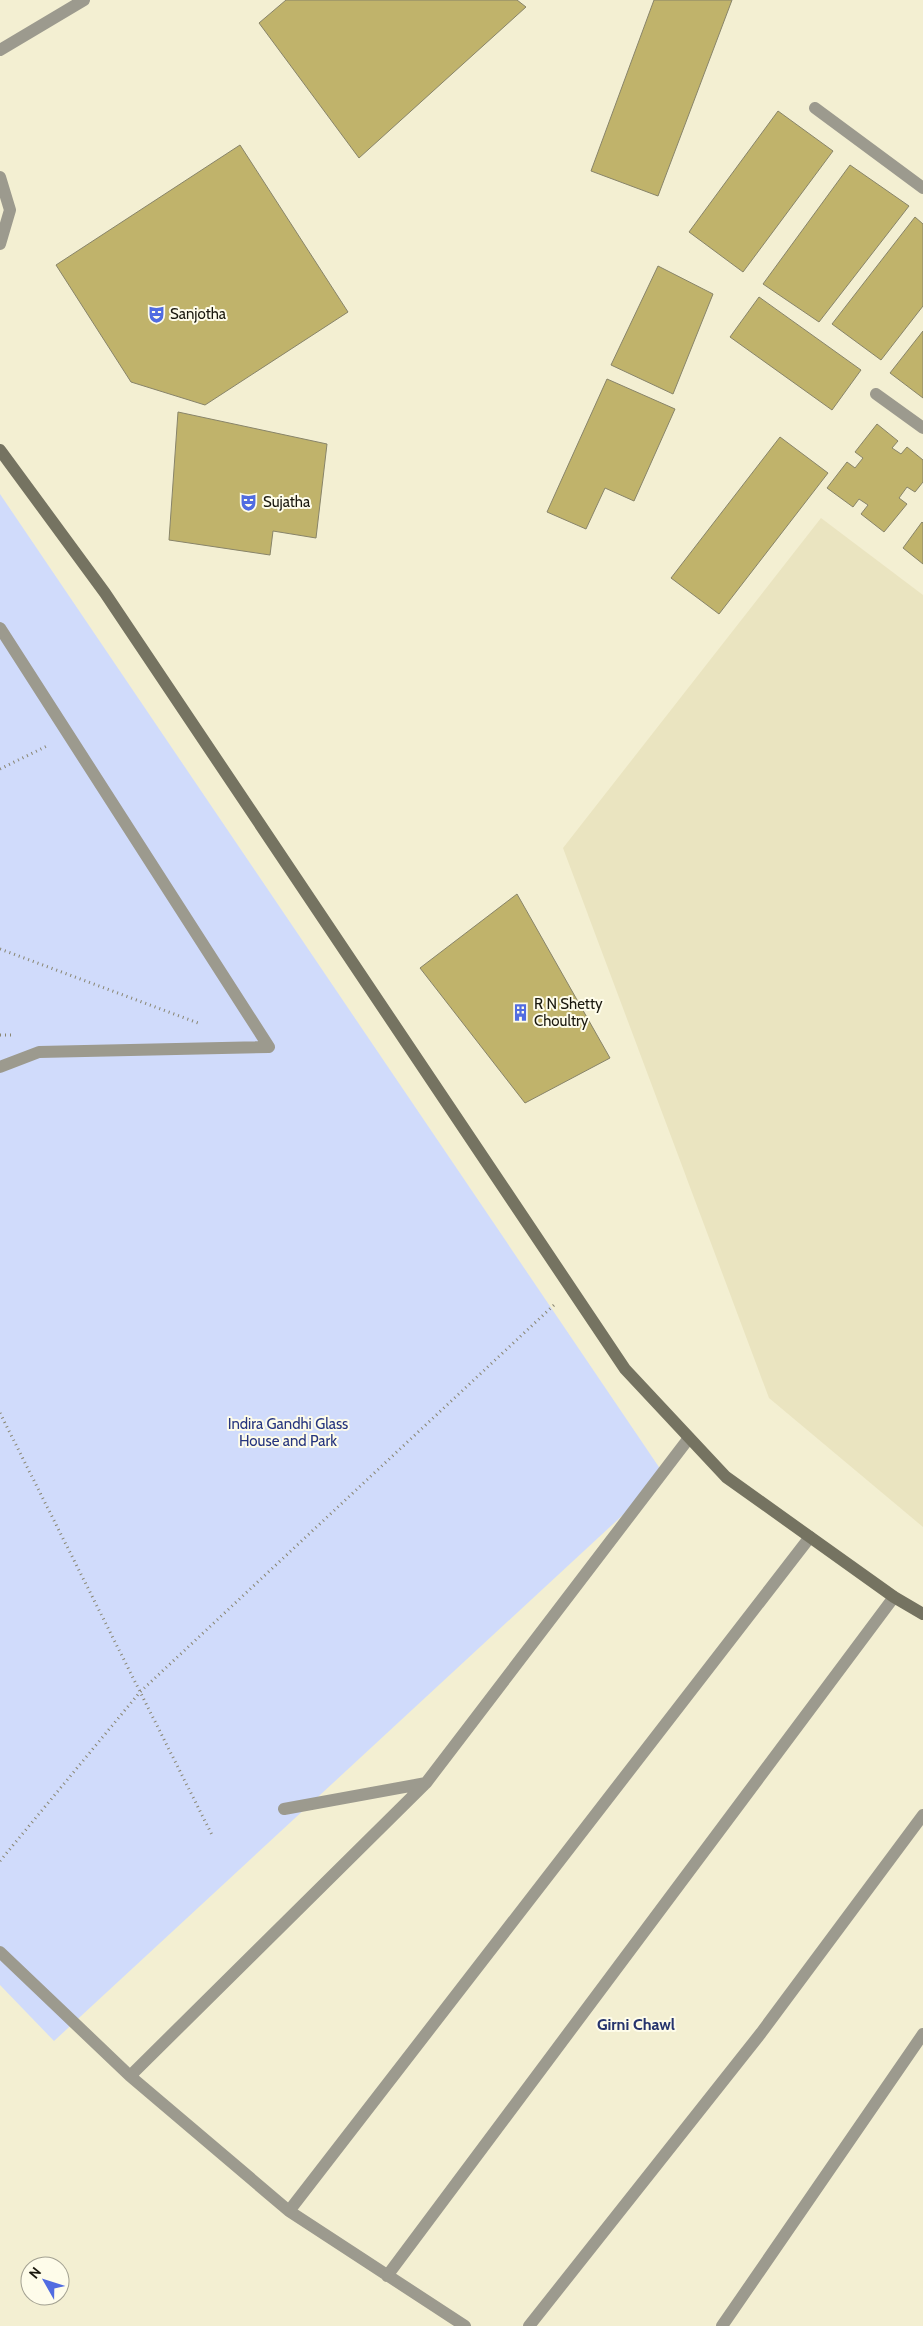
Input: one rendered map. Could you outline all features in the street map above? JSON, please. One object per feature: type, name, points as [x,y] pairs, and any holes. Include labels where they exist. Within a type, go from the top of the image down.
[{"type":"main road","points":[[0,450],[105,593],[625,1369],[726,1477],[894,1597],[923,1614]]},
{"type":"street","points":[[0,50],[84,0]]},
{"type":"street","points":[[815,108],[923,188]]},
{"type":"street","points":[[0,177],[10,210],[0,244]]},
{"type":"street","points":[[876,394],[923,428]]},
{"type":"street","points":[[0,628],[269,1047],[38,1052],[0,1067]]},
{"type":"street","points":[[130,2076],[426,1783],[689,1438]]},
{"type":"street","points":[[288,2211],[810,1537]]},
{"type":"street","points":[[387,2276],[894,1597]]},
{"type":"street","points":[[284,1809],[426,1783]]},
{"type":"street","points":[[529,2326],[761,2033],[923,1815]]},
{"type":"street","points":[[0,1952],[130,2076],[288,2211],[465,2326]]},
{"type":"street","points":[[722,2326],[923,2034]]},
{"type":"path","points":[[0,769],[54,742]]},
{"type":"path","points":[[0,949],[206,1026]]},
{"type":"path","points":[[0,1035],[20,1034]]},
{"type":"path","points":[[0,1861],[140,1692],[572,1289]]},
{"type":"path","points":[[0,1413],[212,1835]]},
{"type":"shaded area","points":[[821,518],[923,595],[923,1527],[769,1398],[563,848]]},
{"type":"green space","name":"Indira Gandhi Glass House and Park","points":[[0,494],[665,1476],[54,2041],[0,1985]]},
{"type":"building","points":[[286,0],[517,0],[526,7],[359,158],[259,23]]},
{"type":"building","points":[[654,0],[732,0],[658,196],[591,171]]},
{"type":"building","points":[[778,111],[833,151],[743,272],[689,232]]},
{"type":"building","points":[[240,145],[348,312],[205,405],[131,382],[56,265]]},
{"type":"building","points":[[850,165],[909,206],[819,322],[763,284]]},
{"type":"building","points":[[915,217],[923,224],[923,306],[881,360],[832,324]]},
{"type":"building","points":[[658,266],[713,294],[673,394],[611,365]]},
{"type":"building","points":[[759,297],[861,370],[832,410],[730,337]]},
{"type":"building","points":[[923,331],[923,398],[890,373]]},
{"type":"building","points":[[607,379],[675,409],[634,501],[605,488],[586,529],[547,512]]},
{"type":"building","points":[[178,412],[327,444],[316,538],[273,531],[270,555],[169,540]]},
{"type":"building","points":[[877,424],[898,441],[892,448],[901,454],[907,447],[923,460],[923,482],[915,492],[907,487],[899,498],[907,504],[884,532],[861,514],[868,505],[859,499],[853,507],[827,488],[847,462],[855,468],[863,458],[855,452]]},
{"type":"building","points":[[780,437],[828,473],[719,614],[671,578]]},
{"type":"building","points":[[923,523],[923,564],[903,548]]},
{"type":"building","name":"R N Shetty Choultry","points":[[517,894],[610,1058],[525,1103],[420,968]]},
{"type":"place","name":"Sanjotha","points":[[156,314]]},
{"type":"place","name":"Sujatha","points":[[249,502]]},
{"type":"place","name":"R N Shetty Choultry","points":[[520,1013]]},
{"type":"district","name":"Girni Chawl","points":[[636,2024]]}]
